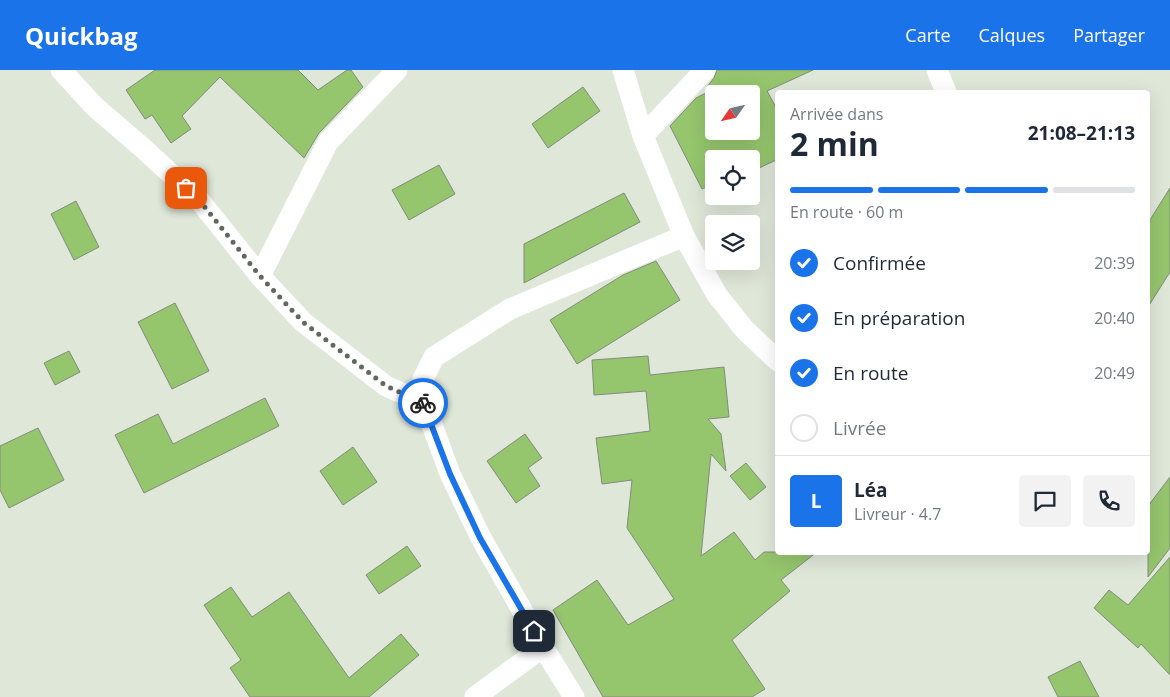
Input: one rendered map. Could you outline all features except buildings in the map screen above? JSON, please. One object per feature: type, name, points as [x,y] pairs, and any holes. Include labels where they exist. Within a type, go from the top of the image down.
[{"type":"street","points":[[61,70],[94,106],[200,201],[260,276],[303,322],[386,386],[424,403]]},
{"type":"street","points":[[260,276],[328,142],[397,70]]},
{"type":"street","points":[[623,70],[642,136],[684,236],[717,295],[745,330],[775,358]]},
{"type":"street","points":[[642,136],[705,70]]},
{"type":"street","points":[[937,70],[945,90]]},
{"type":"street","points":[[574,697],[480,538],[450,474],[424,403],[423,379],[434,357],[510,309],[684,236]]},
{"type":"street","points":[[476,697],[543,647]]},
{"type":"way so far","points":[[186,188],[200,201],[260,276],[303,322],[386,386],[423,403]]},
{"type":"route","points":[[423,403],[450,474],[480,538],[534,631]]}]
